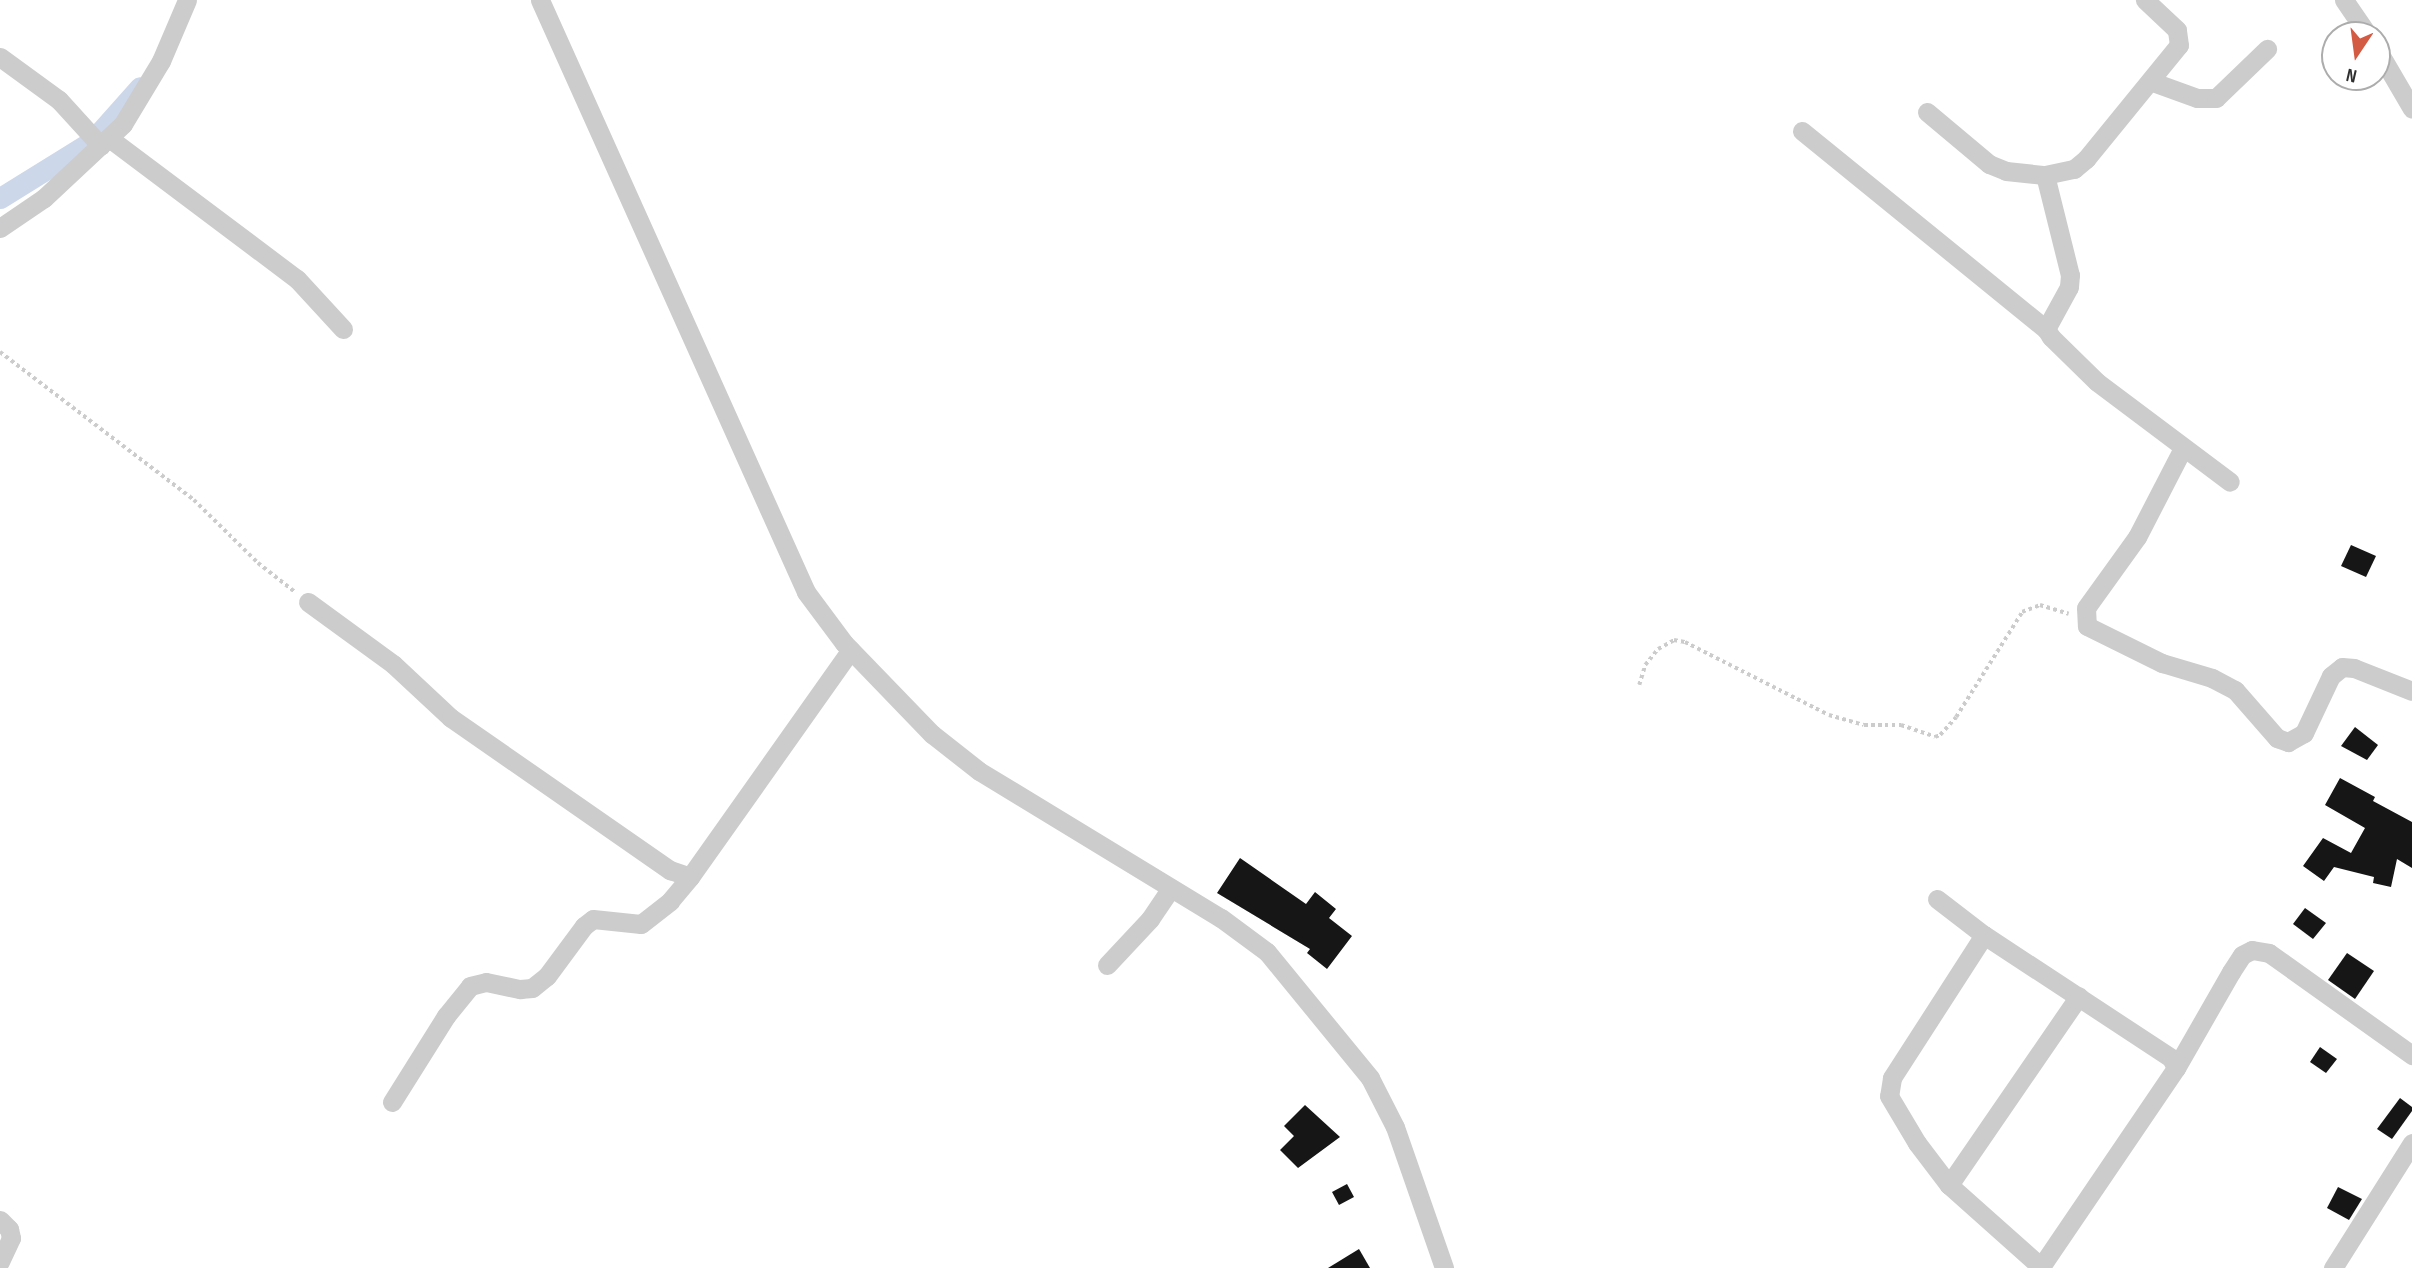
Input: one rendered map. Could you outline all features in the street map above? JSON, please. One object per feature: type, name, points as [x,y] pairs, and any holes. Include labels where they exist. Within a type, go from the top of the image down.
[{"type":"street","points":[[0,228],[44,198],[133,111],[148,85],[187,0]]},
{"type":"street","points":[[540,0],[788,556],[845,658],[979,771],[1222,918],[1267,952],[1370,1079],[1395,1127],[1444,1268]]},
{"type":"street","points":[[1927,112],[1989,164],[2006,172],[2045,175],[2074,169],[2086,159],[2179,46],[2177,30],[2145,0]]},
{"type":"street","points":[[2344,0],[2358,21]]},
{"type":"street","points":[[2150,81],[2197,98],[2216,98],[2267,49]]},
{"type":"street","points":[[0,57],[53,95],[102,142],[297,279],[343,329]]},
{"type":"street","points":[[2391,73],[2412,109]]},
{"type":"street","points":[[1802,131],[2046,330],[2097,382],[2230,482]]},
{"type":"street","points":[[2045,175],[2070,275],[2069,287],[2046,330]]},
{"type":"street","points":[[2183,448],[2137,537],[2086,608],[2084,619],[2087,626],[2162,663],[2213,678],[2235,690],[2277,737],[2288,741],[2304,733],[2331,676],[2342,667],[2354,668],[2412,691]]},
{"type":"street","points":[[308,602],[393,664],[451,718],[670,870],[691,877]]},
{"type":"street","points":[[392,1102],[446,1016],[470,986],[486,982],[520,989],[532,988],[547,976],[584,926],[593,919],[640,924],[670,901],[691,877],[845,658]]},
{"type":"street","points":[[1107,965],[1150,919],[1171,888]]},
{"type":"street","points":[[1937,899],[1984,935],[2171,1058],[2176,1068]]},
{"type":"street","points":[[1984,935],[1889,1089],[1889,1096],[1917,1143],[1950,1185],[2042,1267],[2176,1068],[2242,955],[2252,950],[2269,953],[2412,1055]]},
{"type":"street","points":[[1950,1185],[2079,996]]},
{"type":"street","points":[[2333,1268],[2412,1143]]},
{"type":"street","points":[[0,1220],[9,1229],[11,1238],[0,1262]]},
{"type":"path","points":[[0,352],[194,500],[258,563],[308,602]]},
{"type":"path","points":[[1639,685],[1645,666],[1658,649],[1674,640],[1685,642],[1849,722],[1901,725],[1935,737],[1956,717],[2022,612],[2040,605],[2084,619]]},
{"type":"building","points":[[2351,545],[2376,556],[2366,577],[2341,566]]},
{"type":"building","points":[[2355,727],[2378,745],[2367,760],[2341,746]]},
{"type":"building","points":[[2340,778],[2375,797],[2373,801],[2412,822],[2412,868],[2397,859],[2391,887],[2373,883],[2374,877],[2334,867],[2324,881],[2303,866],[2323,838],[2351,853],[2365,828],[2325,805]]},
{"type":"building","points":[[1240,858],[1306,904],[1315,892],[1336,909],[1329,918],[1352,936],[1327,969],[1307,953],[1310,949],[1217,893]]},
{"type":"building","points":[[2305,908],[2326,923],[2313,939],[2293,924]]},
{"type":"building","points":[[2347,953],[2374,971],[2355,999],[2328,980]]},
{"type":"building","points":[[2320,1047],[2337,1059],[2326,1073],[2310,1062]]},
{"type":"building","points":[[2400,1098],[2412,1107],[2412,1111],[2392,1139],[2377,1129]]},
{"type":"building","points":[[1305,1105],[1340,1137],[1298,1168],[1280,1150],[1294,1136],[1284,1126]]},
{"type":"building","points":[[1347,1184],[1354,1197],[1339,1205],[1332,1192]]},
{"type":"building","points":[[2338,1187],[2362,1199],[2349,1220],[2327,1208]]},
{"type":"building","points":[[1359,1249],[1370,1268],[1328,1268]]},
{"type":"waterway","points":[[0,198],[92,141],[140,87]]}]
